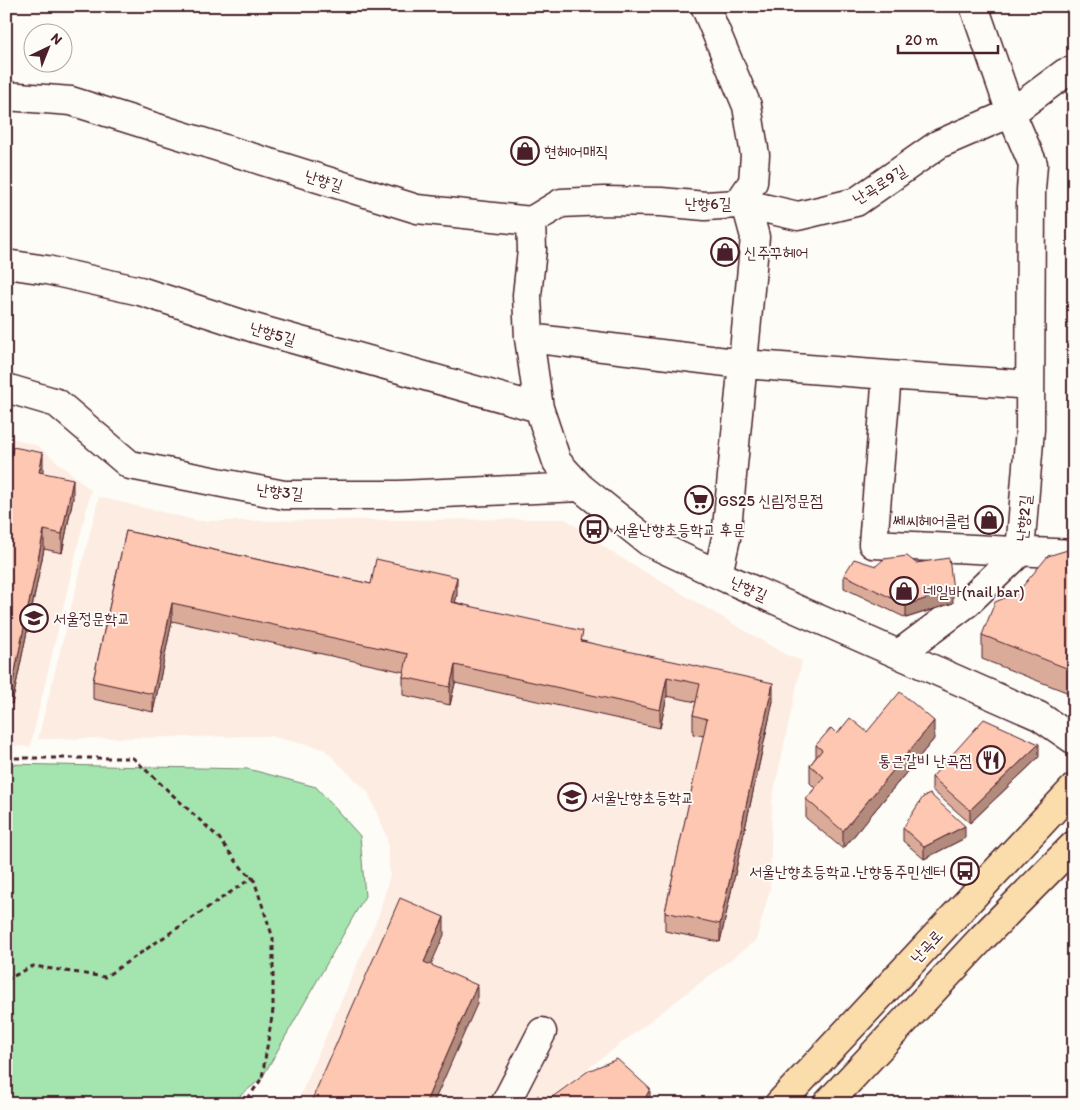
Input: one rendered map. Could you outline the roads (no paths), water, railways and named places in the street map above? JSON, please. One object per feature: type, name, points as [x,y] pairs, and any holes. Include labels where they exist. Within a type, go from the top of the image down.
[{"type":"main road","name":"난곡로","points":[[779,1104],[1074,788]]},
{"type":"main road","points":[[827,1104],[982,938],[1074,845]]},
{"type":"street","name":"난향6길","points":[[531,221],[561,203],[604,201],[661,202],[705,206],[742,204],[753,182],[756,155],[748,106],[705,6]]},
{"type":"street","points":[[974,6],[1011,113]]},
{"type":"street","name":"난곡로9길","points":[[742,204],[798,216],[856,202],[939,144],[1011,113],[1064,73],[1074,70]]},
{"type":"street","name":"난향길","points":[[6,96],[71,101],[417,209],[531,221],[532,250],[527,295],[529,338],[538,408],[557,462],[580,487],[649,542],[1038,716],[1074,740]]},
{"type":"street","name":"난향2길","points":[[899,654],[967,603],[1020,552],[1030,429],[1031,190],[1033,164],[1011,113]]},
{"type":"street","points":[[718,574],[726,538],[755,237],[742,204]]},
{"type":"street","name":"난향5길","points":[[6,264],[47,270],[140,291],[254,328],[538,408]]},
{"type":"street","points":[[529,338],[743,364],[1030,386]]},
{"type":"street","points":[[887,375],[873,544],[1074,554]]},
{"type":"street","name":"난향3길","points":[[6,388],[57,403],[130,465],[284,495],[399,495],[580,487]]},
{"type":"street","points":[[505,1104],[542,1032]]},
{"type":"place","name":"현헤어매직","points":[[525,151]]},
{"type":"place","name":"신주꾸헤어","points":[[725,252]]},
{"type":"place","name":"GS25 신림정문점","points":[[699,500]]},
{"type":"place","name":"쎄씨헤어클럽","points":[[989,520]]},
{"type":"place","name":"서울난향초등학교 후문","points":[[594,529]]},
{"type":"place","name":"네일바(nail bar)","points":[[904,591]]},
{"type":"place","name":"서울정문학교","points":[[34,618]]},
{"type":"place","name":"통큰갈비 난곡점","points":[[991,760]]},
{"type":"place","name":"서울난향초등학교","points":[[572,797]]},
{"type":"place","name":"서울난향초등학교.난향동주민센터","points":[[965,871]]}]
